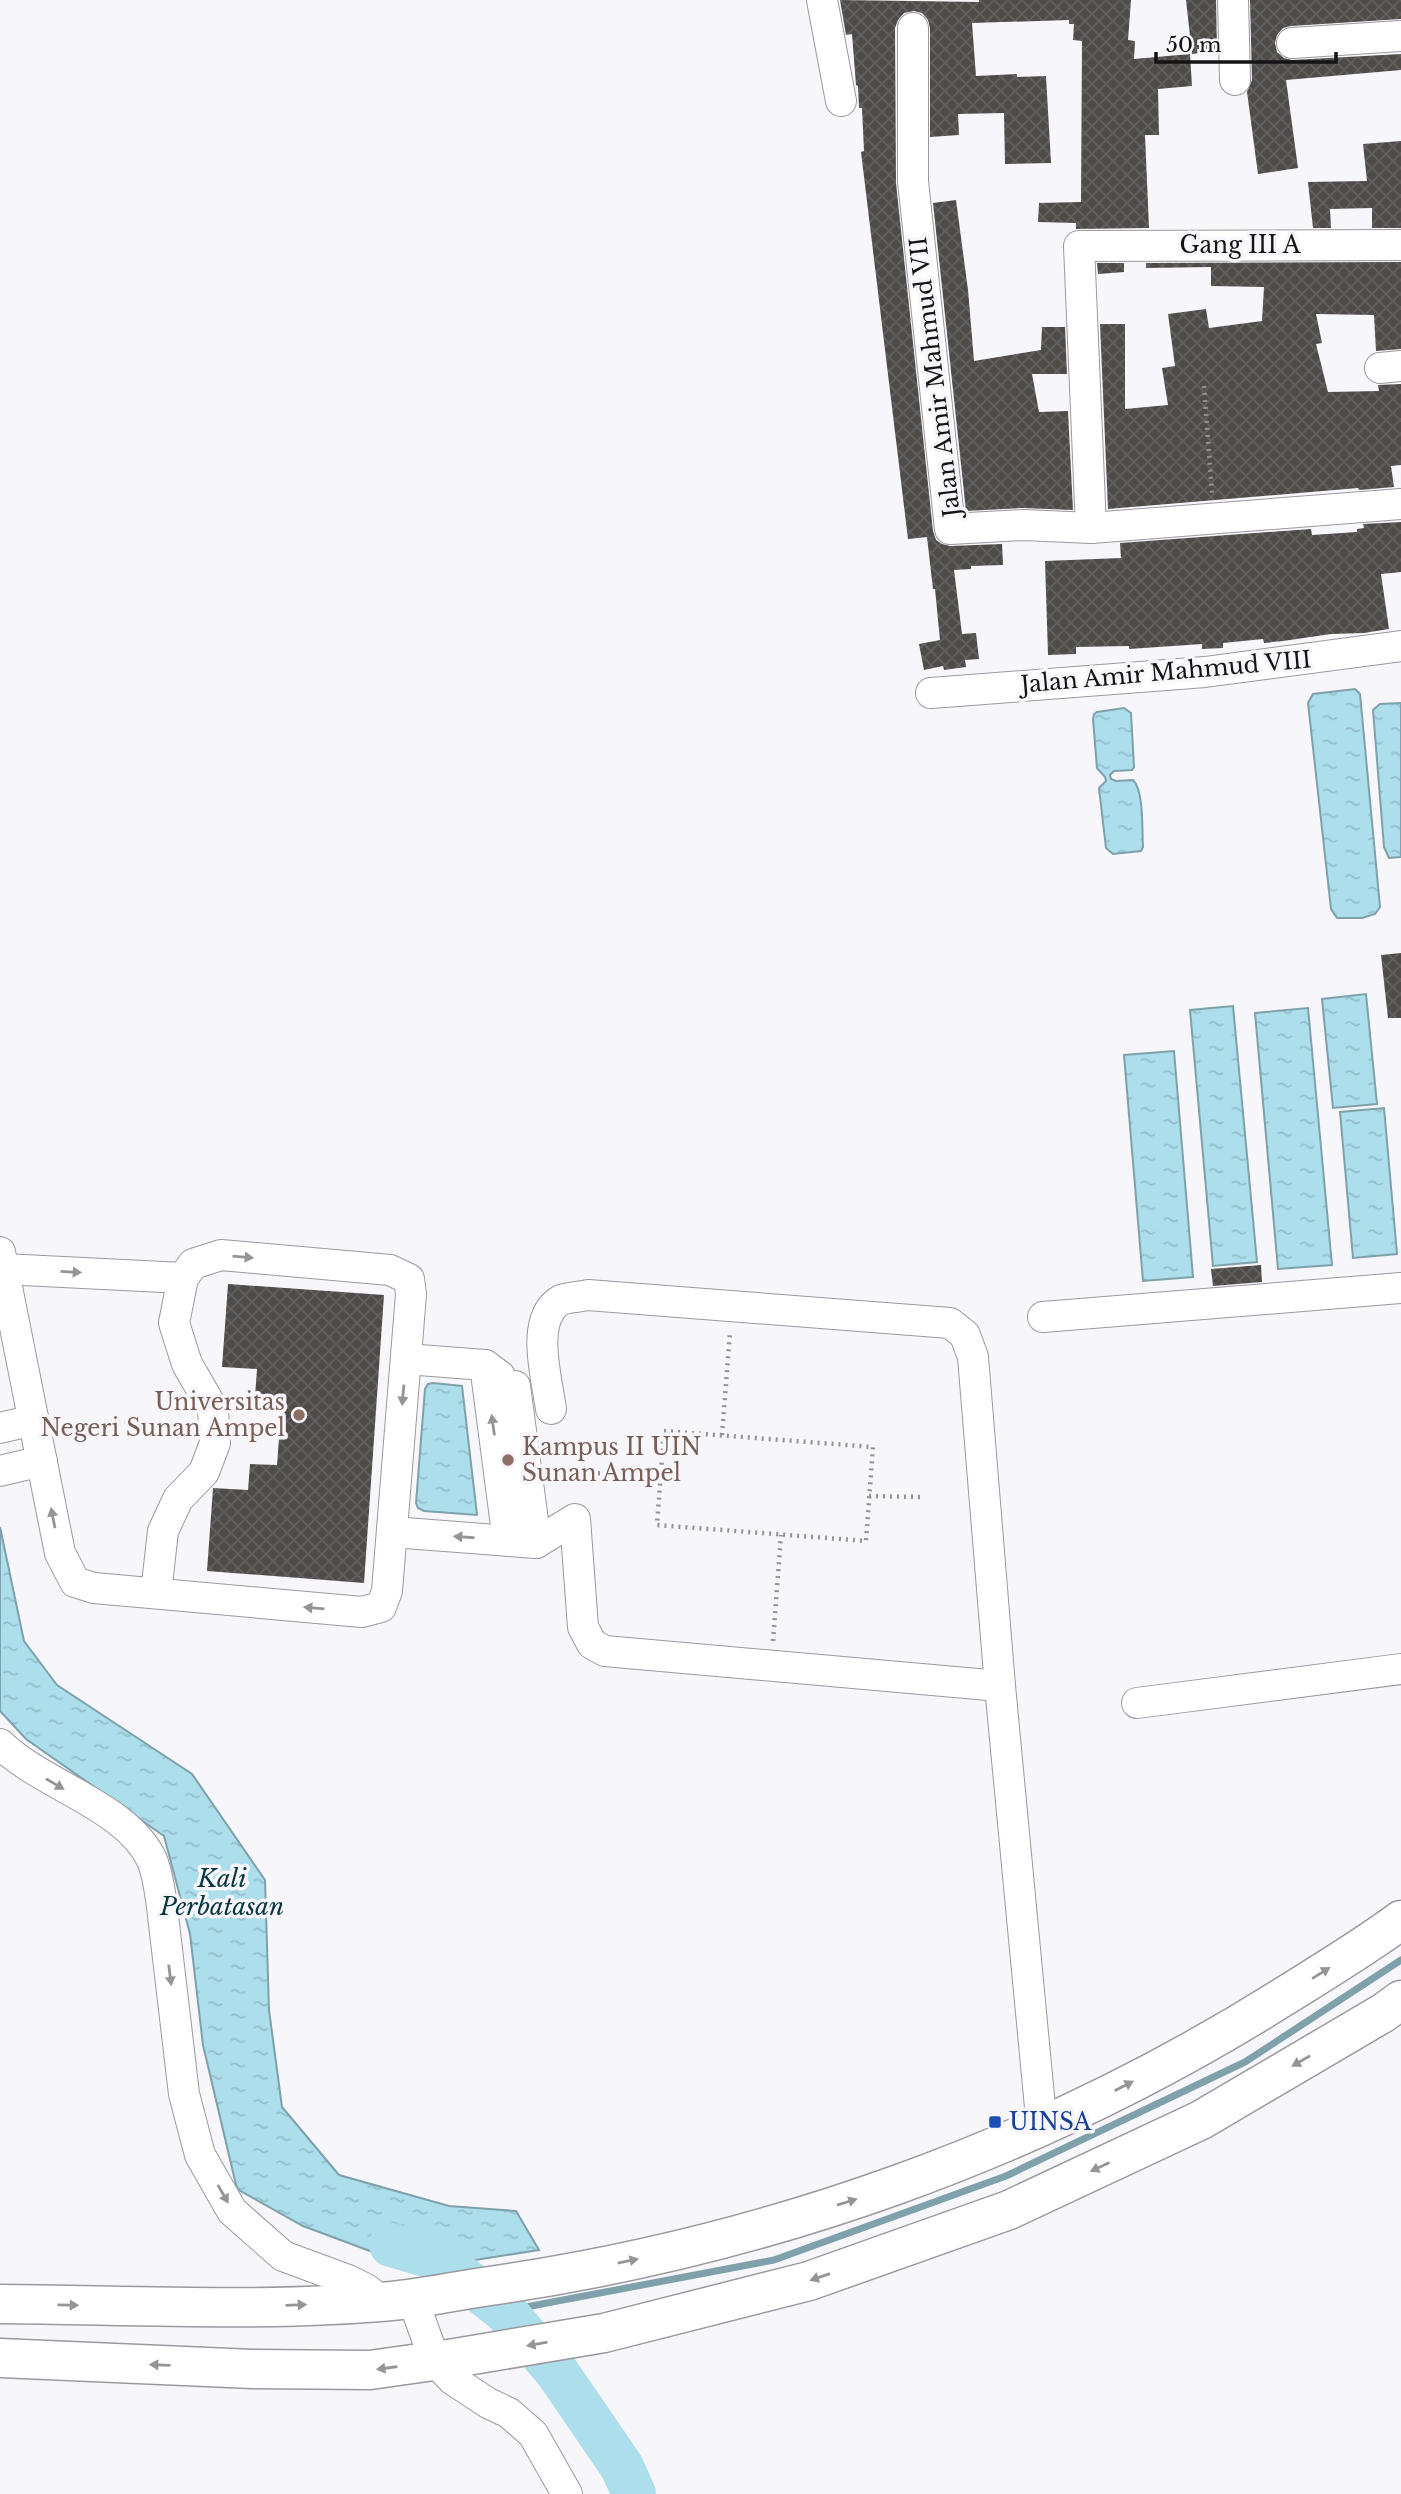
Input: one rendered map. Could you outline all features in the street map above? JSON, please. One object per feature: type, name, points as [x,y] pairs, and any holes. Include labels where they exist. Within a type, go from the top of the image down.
[{"type":"main road","points":[[0,2304],[255,2307],[408,2298],[561,2276],[725,2240],[886,2190],[1042,2128],[1212,2042],[1374,1940],[1401,1920]]},
{"type":"main road","points":[[0,2358],[253,2369],[357,2370],[445,2360],[604,2333],[809,2281],[1009,2210],[1200,2120],[1401,2000]]},
{"type":"street","points":[[822,0],[841,101]]},
{"type":"street","points":[[1233,0],[1235,80]]},
{"type":"street","name":"Jalan Amir Mahmud VII","points":[[914,28],[913,181],[950,530],[1024,525],[1091,528],[1401,505]]},
{"type":"street","points":[[1292,43],[1401,36]]},
{"type":"street","name":"Gang III A","points":[[1091,528],[1079,246],[1401,245]]},
{"type":"street","name":"Jalan Amir Mahmud VIII","points":[[931,692],[1205,672],[1401,646]]},
{"type":"street","points":[[156,1593],[163,1531],[178,1499],[204,1472],[215,1443],[213,1409],[187,1364],[174,1323],[183,1278],[193,1264],[221,1255],[390,1270],[409,1279],[411,1294],[387,1591],[381,1607],[362,1612],[94,1588],[75,1582],[18,1467],[35,1424],[2,1261],[183,1278]]},
{"type":"street","points":[[1044,1317],[1401,1288]]},
{"type":"street","points":[[406,1359],[485,1365],[551,1409],[542,1330],[548,1311],[563,1299],[588,1295],[950,1323],[965,1335],[973,1357],[1000,1686],[1042,2128]]},
{"type":"street","points":[[485,1365],[522,1542]]},
{"type":"street","points":[[515,1386],[522,1542]]},
{"type":"street","points":[[2,1427],[35,1424]]},
{"type":"street","points":[[392,1532],[522,1542],[575,1519],[583,1627],[592,1644],[605,1651],[1000,1686]]},
{"type":"street","points":[[1137,1703],[1401,1669]]},
{"type":"street","points":[[0,1744],[41,1776],[115,1818],[133,1832],[150,1856],[158,1879],[184,2094],[200,2155],[232,2211],[283,2256],[366,2289],[408,2298],[445,2360],[453,2380],[509,2413],[533,2434],[567,2494]]},
{"type":"path","points":[[1204,386],[1214,519]]},
{"type":"path","points":[[722,1435],[732,1306]]},
{"type":"path","points":[[35,1424],[116,1421],[214,1430]]},
{"type":"path","points":[[664,1431],[873,1447],[866,1541],[657,1525],[660,1475],[664,1431]]},
{"type":"path","points":[[591,1473],[660,1475]]},
{"type":"path","points":[[869,1496],[922,1497]]},
{"type":"path","points":[[771,1666],[781,1535]]},
{"type":"water","points":[[1355,689],[1360,694],[1380,907],[1375,914],[1362,918],[1337,918],[1331,909],[1308,703],[1313,694]]},
{"type":"water","points":[[1401,703],[1401,857],[1389,858],[1384,847],[1373,710],[1380,704]]},
{"type":"water","points":[[1124,708],[1131,713],[1134,767],[1132,770],[1114,771],[1110,775],[1111,779],[1116,781],[1133,780],[1137,785],[1141,801],[1143,847],[1141,851],[1113,854],[1106,848],[1099,788],[1106,781],[1097,768],[1093,719],[1097,712]]},
{"type":"water","points":[[1366,994],[1377,1104],[1333,1108],[1322,999]]},
{"type":"water","points":[[1233,1006],[1257,1262],[1213,1266],[1190,1010]]},
{"type":"water","points":[[1308,1008],[1332,1265],[1278,1269],[1255,1013]]},
{"type":"water","points":[[1174,1051],[1193,1277],[1143,1281],[1124,1055]]},
{"type":"water","points":[[1384,1108],[1397,1254],[1353,1258],[1340,1112]]},
{"type":"water","points":[[428,1384],[462,1386],[477,1515],[424,1511],[418,1508],[416,1503],[425,1389]]},
{"type":"water","name":"Kali Perbatasan","points":[[0,1527],[24,1641],[57,1685],[192,1774],[265,1880],[269,2010],[282,2107],[339,2175],[449,2206],[516,2211],[539,2250],[418,2269],[303,2226],[237,2189],[203,2045],[190,1934],[164,1836],[26,1739],[0,1711]]},
{"type":"building","points":[[840,0],[1131,0],[1128,40],[1135,41],[1134,59],[1190,54],[1192,86],[1158,89],[1159,135],[1145,135],[1149,228],[1076,229],[1076,223],[1038,222],[1039,203],[1081,202],[1082,41],[1073,40],[1074,24],[1069,24],[1069,20],[972,23],[976,76],[1046,76],[1051,163],[1005,164],[1004,113],[958,114],[959,135],[930,137],[928,20],[922,13],[904,13],[895,28],[896,183],[933,531],[936,540],[950,546],[1002,544],[1003,565],[971,566],[971,569],[954,570],[962,634],[976,633],[979,659],[965,660],[966,667],[944,670],[943,666],[924,670],[919,644],[940,640],[935,589],[927,537],[908,539],[861,152],[864,151],[862,108],[859,108],[852,34],[846,35]]},
{"type":"building","points":[[1186,0],[1216,0],[1217,51],[1192,54]]},
{"type":"building","points":[[1250,0],[1401,0],[1401,19],[1291,26],[1283,28],[1277,35],[1277,52],[1292,60],[1401,54],[1401,70],[1286,80],[1298,168],[1258,174],[1247,92],[1252,80]]},
{"type":"building","points":[[1401,141],[1401,228],[1372,228],[1372,208],[1330,209],[1331,228],[1313,228],[1308,182],[1367,181],[1363,144]]},
{"type":"building","points":[[956,200],[974,361],[1041,350],[1042,327],[1065,327],[1067,374],[1032,374],[1039,412],[1068,411],[1073,510],[1023,508],[966,511],[933,203]]},
{"type":"building","points":[[1401,262],[1401,349],[1376,351],[1374,315],[1316,314],[1322,343],[1316,344],[1328,392],[1379,391],[1378,385],[1401,384],[1401,465],[1391,466],[1394,487],[1108,509],[1100,324],[1125,324],[1125,409],[1168,405],[1162,368],[1175,366],[1168,314],[1206,309],[1209,328],[1262,321],[1264,287],[1211,286],[1211,267],[1146,268],[1146,263]]},
{"type":"building","points":[[1097,263],[1124,263],[1124,272],[1098,274]]},
{"type":"building","points":[[1401,522],[1401,572],[1381,574],[1389,629],[1264,643],[1263,639],[1223,643],[1223,648],[1202,649],[1202,644],[1129,649],[1129,646],[1076,647],[1076,654],[1048,655],[1045,561],[1121,558],[1120,543],[1311,529],[1312,535],[1357,532],[1357,529],[1364,528],[1363,524]]},
{"type":"building","points":[[1401,953],[1401,1018],[1388,1018],[1381,955]]},
{"type":"building","points":[[1261,1265],[1262,1282],[1213,1286],[1211,1269]]},
{"type":"building","points":[[228,1284],[384,1295],[364,1583],[207,1571],[213,1488],[248,1490],[250,1464],[277,1465],[282,1398],[255,1396],[257,1369],[222,1367]]},
{"type":"waterway","points":[[505,2311],[774,2260],[1006,2176],[1245,2062],[1401,1960]]},
{"type":"waterway","name":"Kali Perbatasan","points":[[391,2245],[439,2259],[505,2311],[557,2372],[622,2467],[634,2494]]},
{"type":"place","name":"Universitas Negeri Sunan Ampel","points":[[299,1415]]},
{"type":"place","name":"Kampus II UIN Sunan Ampel","points":[[508,1460]]},
{"type":"place","name":"UINSA","points":[[995,2122]]}]
